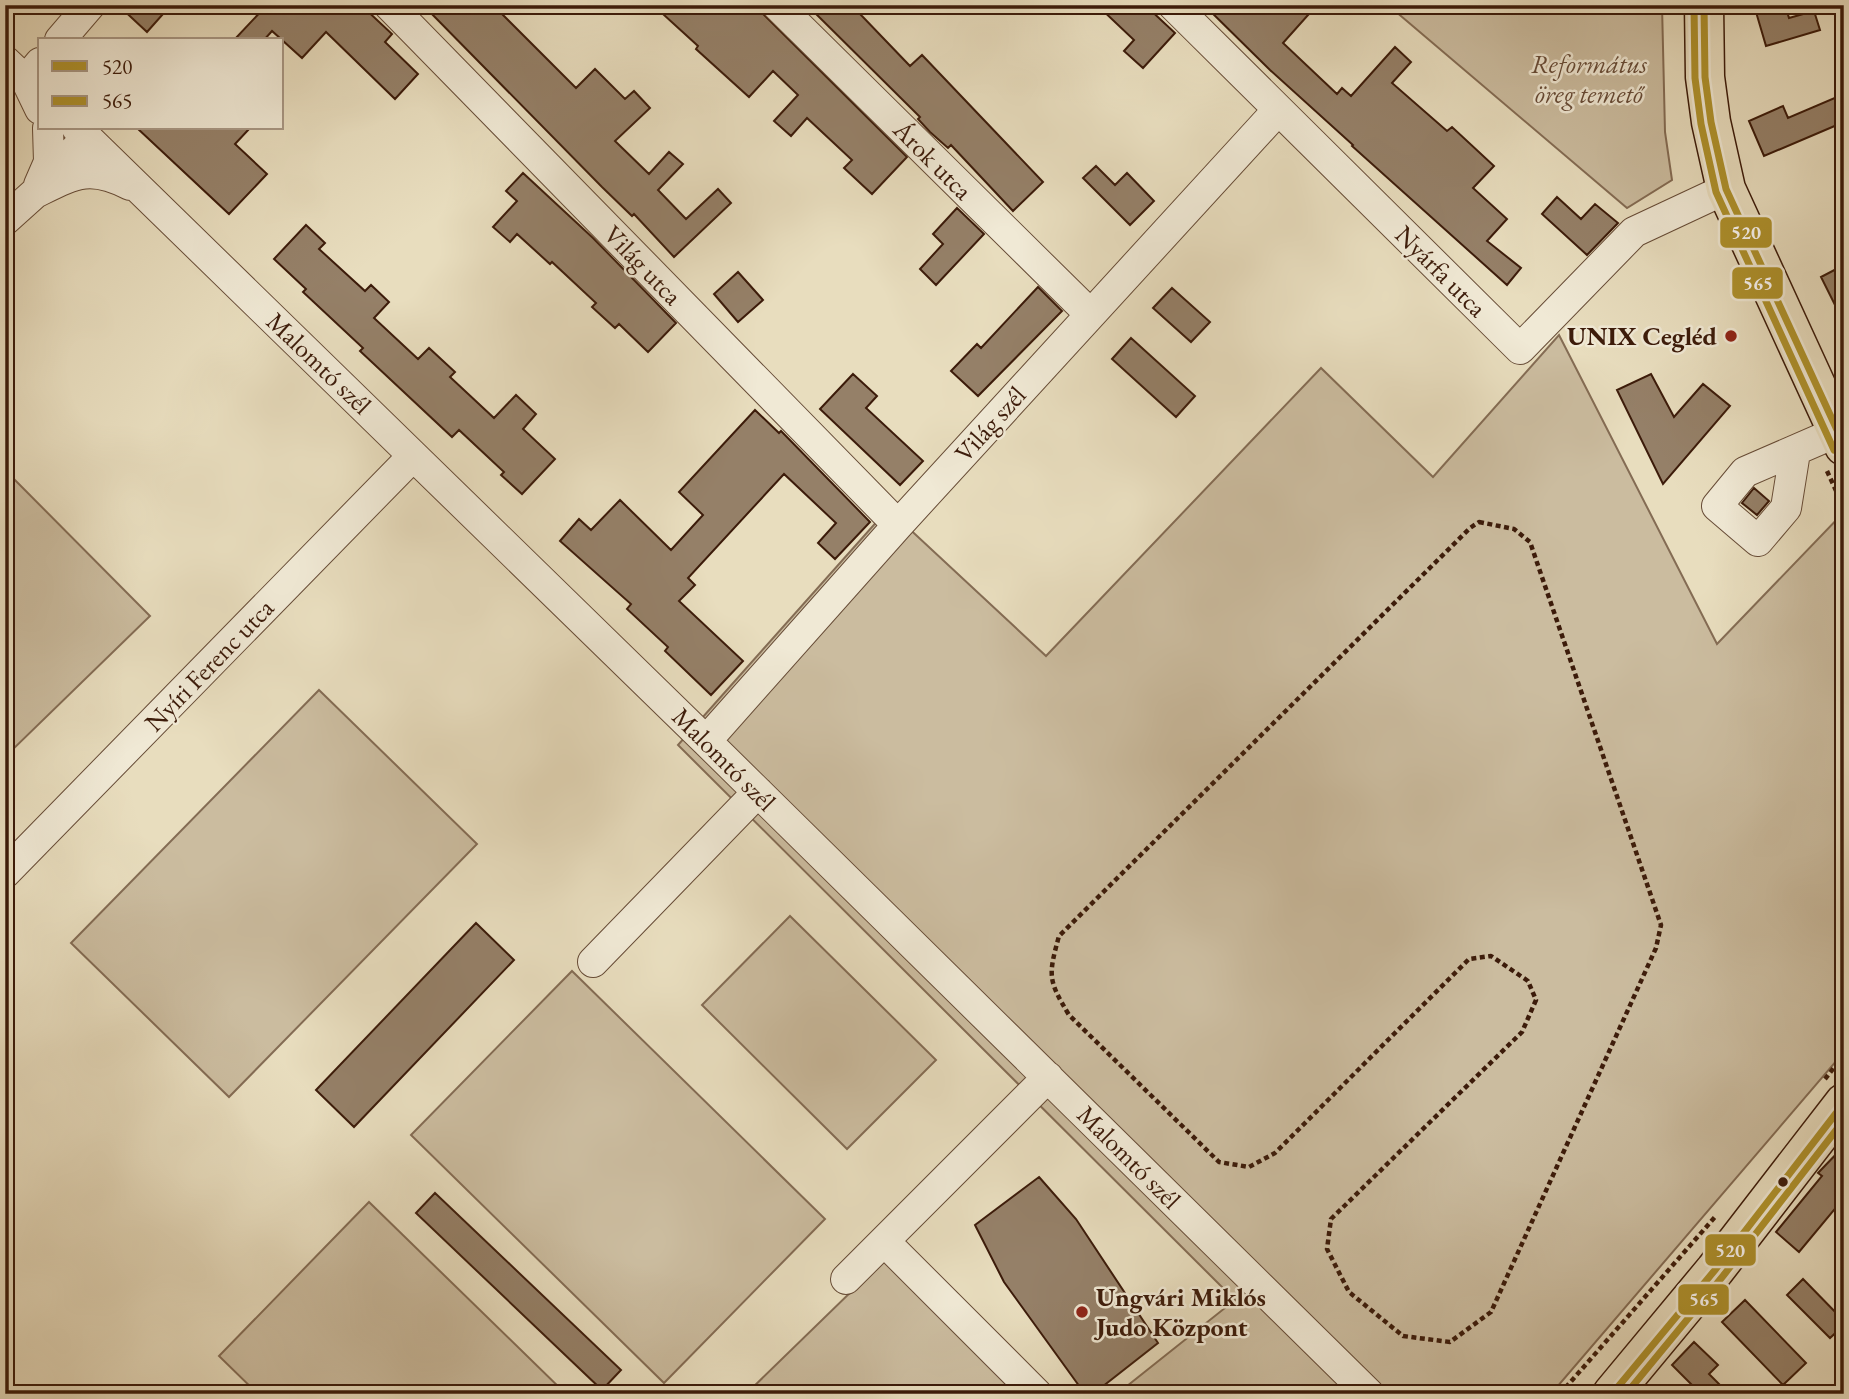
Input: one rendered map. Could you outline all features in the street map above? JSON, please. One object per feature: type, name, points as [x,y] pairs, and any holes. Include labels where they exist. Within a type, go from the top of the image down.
[{"type":"main road","points":[[1704,5],[1705,77],[1711,122],[1727,189],[1840,439]]},
{"type":"main road","points":[[1612,1394],[1715,1270],[1832,1094]]},
{"type":"street","points":[[62,38],[90,5]]},
{"type":"street","name":"Világ utca","points":[[389,5],[898,525]]},
{"type":"street","name":"Árok utca","points":[[777,5],[1090,314]]},
{"type":"street","name":"Nyárfa utca","points":[[1173,5],[1520,349],[1634,232],[1727,189]]},
{"type":"street","points":[[28,75],[38,103]]},
{"type":"street","name":"Világ szél","points":[[706,741],[898,525],[1278,110]]},
{"type":"street","points":[[35,192],[49,162],[48,130]]},
{"type":"street","points":[[5,220],[35,192],[82,132]]},
{"type":"street","name":"Malomtó szél","points":[[82,132],[1369,1394]]},
{"type":"street","points":[[35,192],[69,176],[95,172],[113,177],[144,193]]},
{"type":"street","points":[[1795,452],[1840,439]]},
{"type":"street","name":"Nyíri Ferenc utca","points":[[5,873],[414,456]]},
{"type":"street","points":[[593,962],[758,792]]},
{"type":"street","points":[[846,1279],[1048,1077]]},
{"type":"street","points":[[884,1241],[1037,1394]]},
{"type":"path","points":[[1479,522],[1514,529],[1530,542],[1661,925],[1656,948],[1491,1312],[1450,1342],[1403,1336],[1349,1292],[1327,1249],[1331,1219],[1522,1032],[1536,1000],[1528,981],[1491,956],[1469,959],[1275,1153],[1249,1167],[1219,1162],[1069,1015],[1052,986],[1052,962],[1059,936],[1479,522]]},
{"type":"path","points":[[1832,1094],[1844,1055]]},
{"type":"path","points":[[1560,1394],[1720,1212]]},
{"type":"green space","name":"Református öreg temető","points":[[1388,5],[1662,5],[1665,132],[1672,180],[1627,208]]},
{"type":"green space","points":[[1559,335],[1717,644],[1844,512],[1844,1052],[1551,1394],[1117,1394],[1235,1300],[678,745],[888,509],[1046,656],[1321,368],[1433,477]]},
{"type":"green space","points":[[5,470],[150,616],[5,757]]},
{"type":"green space","points":[[319,690],[477,844],[229,1097],[71,943]]},
{"type":"green space","points":[[790,916],[936,1060],[847,1149],[702,1005]]},
{"type":"green space","points":[[572,971],[825,1219],[664,1383],[411,1135]]},
{"type":"green space","points":[[369,1202],[566,1394],[258,1394],[219,1356]]},
{"type":"green space","points":[[894,1250],[1037,1394],[746,1394]]},
{"type":"building","points":[[118,5],[171,5],[147,32]]},
{"type":"building","points":[[267,5],[361,5],[392,34],[385,42],[418,74],[395,99],[326,32],[302,58],[284,42],[284,38],[280,38],[272,31],[266,38],[236,38]]},
{"type":"building","points":[[423,5],[493,5],[576,88],[595,69],[625,99],[634,91],[650,108],[615,141],[649,174],[669,152],[683,164],[658,190],[686,219],[718,189],[731,203],[674,257]]},
{"type":"building","points":[[673,5],[754,5],[907,157],[872,194],[844,168],[852,160],[807,118],[791,136],[774,121],[798,95],[773,71],[749,97],[696,49],[698,46],[664,15]]},
{"type":"building","points":[[807,5],[871,5],[861,15],[910,66],[922,55],[1043,182],[1013,211],[951,145],[948,148],[930,132],[918,119],[920,117]]},
{"type":"building","points":[[1097,5],[1145,5],[1175,33],[1143,68],[1124,51],[1134,40]]},
{"type":"building","points":[[1204,5],[1317,5],[1283,43],[1337,94],[1342,88],[1351,96],[1395,47],[1411,62],[1392,83],[1447,131],[1452,127],[1494,166],[1473,188],[1507,219],[1487,241],[1521,268],[1507,285],[1352,146]]},
{"type":"building","points":[[1785,5],[1789,18],[1814,11],[1820,30],[1766,46],[1756,12]]},
{"type":"building","points":[[1844,94],[1844,122],[1764,156],[1749,121],[1783,106],[1788,118]]},
{"type":"building","points":[[139,130],[248,130],[235,144],[267,174],[229,214]]},
{"type":"building","points":[[1096,166],[1115,185],[1127,173],[1154,201],[1130,225],[1083,178]]},
{"type":"building","points":[[523,173],[593,238],[676,323],[648,352],[619,324],[615,328],[592,307],[596,303],[552,262],[550,264],[517,234],[510,242],[493,227],[517,201],[506,191]]},
{"type":"building","points":[[1557,197],[1581,219],[1595,204],[1618,223],[1587,255],[1542,214]]},
{"type":"building","points":[[957,208],[984,234],[936,285],[920,269],[943,244],[933,234]]},
{"type":"building","points":[[306,225],[325,243],[319,249],[365,291],[371,285],[389,302],[374,318],[418,359],[429,348],[455,372],[450,377],[494,418],[516,395],[536,414],[523,429],[555,459],[522,494],[501,475],[504,472],[459,430],[452,437],[360,351],[363,348],[303,292],[306,289],[274,259]]},
{"type":"building","points":[[1844,265],[1844,323],[1821,277]]},
{"type":"building","points":[[738,272],[763,300],[738,322],[714,294]]},
{"type":"building","points":[[1038,287],[1062,311],[978,396],[951,371],[977,344],[981,348]]},
{"type":"building","points":[[1172,288],[1210,322],[1191,342],[1153,308]]},
{"type":"building","points":[[1131,338],[1195,396],[1176,417],[1112,359]]},
{"type":"building","points":[[853,374],[877,396],[866,408],[923,461],[900,485],[820,409]]},
{"type":"building","points":[[1651,374],[1674,417],[1703,384],[1730,406],[1663,484],[1617,390]]},
{"type":"building","points":[[755,410],[779,433],[781,431],[870,522],[835,559],[818,543],[836,523],[784,474],[688,578],[695,585],[679,601],[743,661],[711,695],[665,651],[668,647],[627,609],[631,604],[560,541],[579,519],[591,530],[620,500],[671,550],[703,515],[679,492]]},
{"type":"building","points":[[1754,488],[1769,501],[1757,515],[1742,503]]},
{"type":"building","points":[[476,923],[514,960],[354,1127],[316,1090]]},
{"type":"building","points":[[1844,1146],[1844,1198],[1799,1252],[1776,1232],[1822,1176],[1818,1173]]},
{"type":"building","name":"Ungvári Miklós Judo Központ","points":[[1039,1177],[1076,1219],[1158,1343],[1093,1394],[1085,1394],[1004,1282],[975,1225]]},
{"type":"building","points":[[435,1193],[621,1370],[602,1390],[416,1213]]},
{"type":"building","points":[[1803,1279],[1844,1321],[1844,1325],[1830,1338],[1787,1295]]},
{"type":"building","points":[[1745,1300],[1806,1363],[1783,1385],[1722,1322]]},
{"type":"building","points":[[1694,1342],[1718,1365],[1709,1374],[1729,1394],[1701,1394],[1672,1365]]},
{"type":"transit line","name":"565","points":[[1694,5],[1695,78],[1701,124],[1716,192],[1834,450]]},
{"type":"transit line","name":"520","points":[[1704,5],[1705,77],[1711,122],[1726,189],[1844,445]]},
{"type":"transit line","name":"520","points":[[1612,1394],[1715,1270],[1844,1103]]},
{"type":"transit line","name":"565","points":[[1626,1394],[1723,1276],[1844,1120]]},
{"type":"place","name":"UNIX Cegléd","points":[[1731,336]]},
{"type":"place","name":"Ungvári Miklós Judo Központ","points":[[1082,1312]]}]
